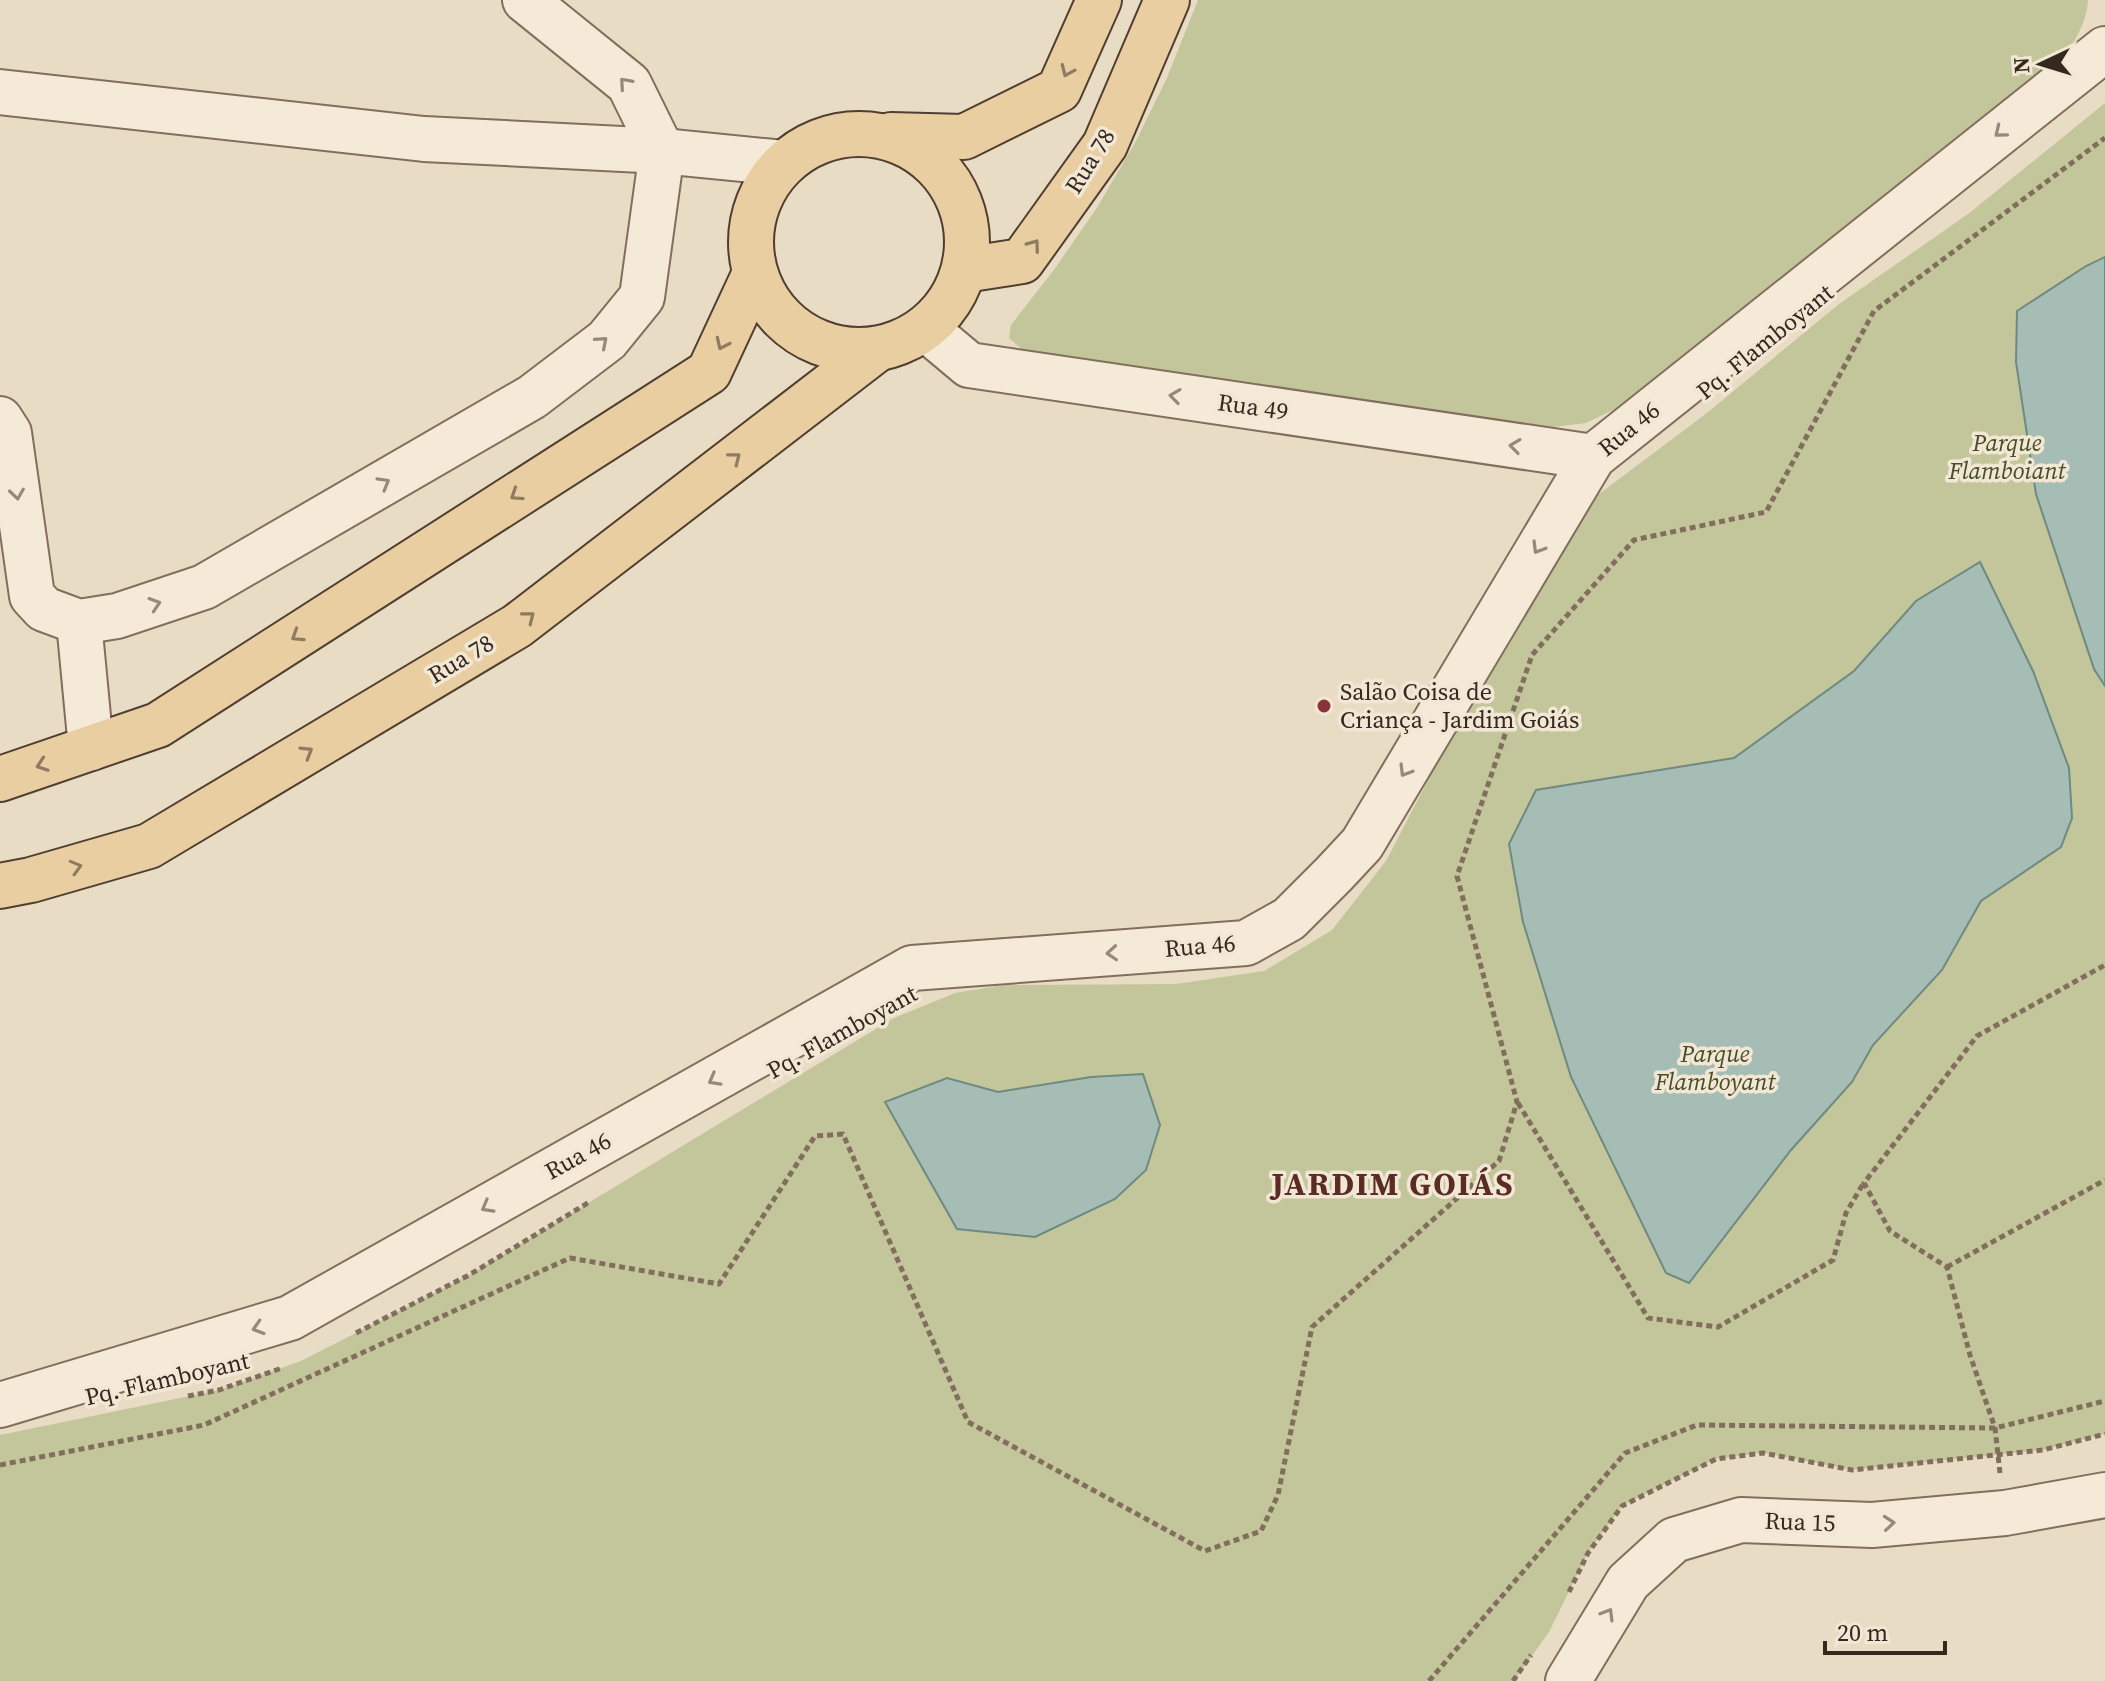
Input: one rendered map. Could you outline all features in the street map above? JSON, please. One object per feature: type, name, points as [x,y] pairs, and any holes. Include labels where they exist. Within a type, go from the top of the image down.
[{"type":"main road","points":[[884,135],[916,149],[942,171],[960,201],[967,235],[964,270],[950,302],[926,329],[902,343],[876,350],[845,350],[815,342],[789,325],[768,302],[755,273],[751,243],[754,214],[766,186],[784,163],[814,143],[848,133],[964,137],[1059,90],[1099,0]]},
{"type":"main road","name":"Rua 78","points":[[964,270],[1022,261],[1105,145],[1167,0]]},
{"type":"main road","points":[[0,779],[158,725],[709,372],[755,273]]},
{"type":"main road","name":"Rua 78","points":[[0,886],[149,846],[517,626],[876,350]]},
{"type":"street","points":[[0,419],[9,433],[32,596],[44,609],[79,622],[117,616],[204,587],[532,397],[607,340],[642,297],[662,151],[629,84],[525,0]]},
{"type":"street","name":"Rua 46","points":[[0,1405],[290,1318],[912,968],[1246,943],[1289,919],[1362,844],[1593,457],[2105,49]]},
{"type":"street","points":[[0,92],[424,139],[662,151],[784,163]]},
{"type":"street","name":"Rua 49","points":[[926,329],[969,365],[1593,457]]},
{"type":"street","points":[[79,622],[91,748]]},
{"type":"street","name":"Rua 15","points":[[1568,1681],[1628,1582],[1674,1540],[1741,1520],[1872,1525],[2005,1513],[2105,1495]]},
{"type":"path","points":[[2105,138],[1874,311],[1766,512],[1634,540],[1532,655],[1457,876],[1517,1102],[1648,1318],[1718,1327],[1833,1260],[1846,1213],[1864,1183],[1977,1036],[2105,965]]},
{"type":"path","points":[[0,1465],[204,1425],[570,1258],[719,1284],[815,1136],[843,1134],[968,1422],[1205,1551],[1261,1531],[1278,1495],[1312,1327],[1499,1161],[1517,1102]]},
{"type":"path","points":[[1947,1267],[2105,1180]]},
{"type":"path","points":[[1864,1183],[1890,1231],[1947,1267],[1970,1355],[1995,1428],[2005,1513]]},
{"type":"path","points":[[343,1340],[469,1275],[602,1195]]},
{"type":"path","name":"Pq. Flamboyant","points":[[188,1396],[219,1390],[288,1366]]},
{"type":"green space","points":[[1198,0],[2088,0],[2082,24],[2071,46],[1615,409],[1586,423],[1554,427],[1025,352],[1009,338],[1011,325],[1098,206],[1136,141],[1166,80]]},
{"type":"green space","name":"Parque Flamboyant","points":[[2105,103],[2105,1434],[2043,1450],[1852,1470],[1763,1453],[1716,1459],[1622,1506],[1588,1553],[1549,1632],[1514,1681],[0,1681],[0,1435],[219,1390],[301,1361],[469,1275],[894,1018],[955,993],[1004,985],[1176,984],[1264,971],[1332,930],[1386,861],[1543,559],[1579,509],[1707,413],[1839,304],[1968,214]]},
{"type":"water","points":[[2105,257],[2105,686],[2094,669],[2036,494],[2016,362],[2017,311]]},
{"type":"water","points":[[1980,562],[2033,671],[2069,768],[2072,818],[2061,847],[1981,901],[1942,970],[1873,1045],[1852,1082],[1791,1150],[1689,1283],[1666,1273],[1571,1077],[1523,922],[1509,844],[1536,790],[1734,758],[1854,671],[1916,601]]},
{"type":"water","points":[[1143,1074],[1160,1125],[1146,1170],[1115,1199],[1035,1237],[957,1229],[885,1102],[947,1078],[998,1092],[1091,1077]]},
{"type":"place","name":"Salão Coisa de Criança - Jardim Goiás","points":[[1324,706]]},
{"type":"district","name":"JARDIM GOIÁS","points":[[1393,1184]]},
{"type":"park label","name":"Parque Flamboiant","points":[[2007,457]]}]
